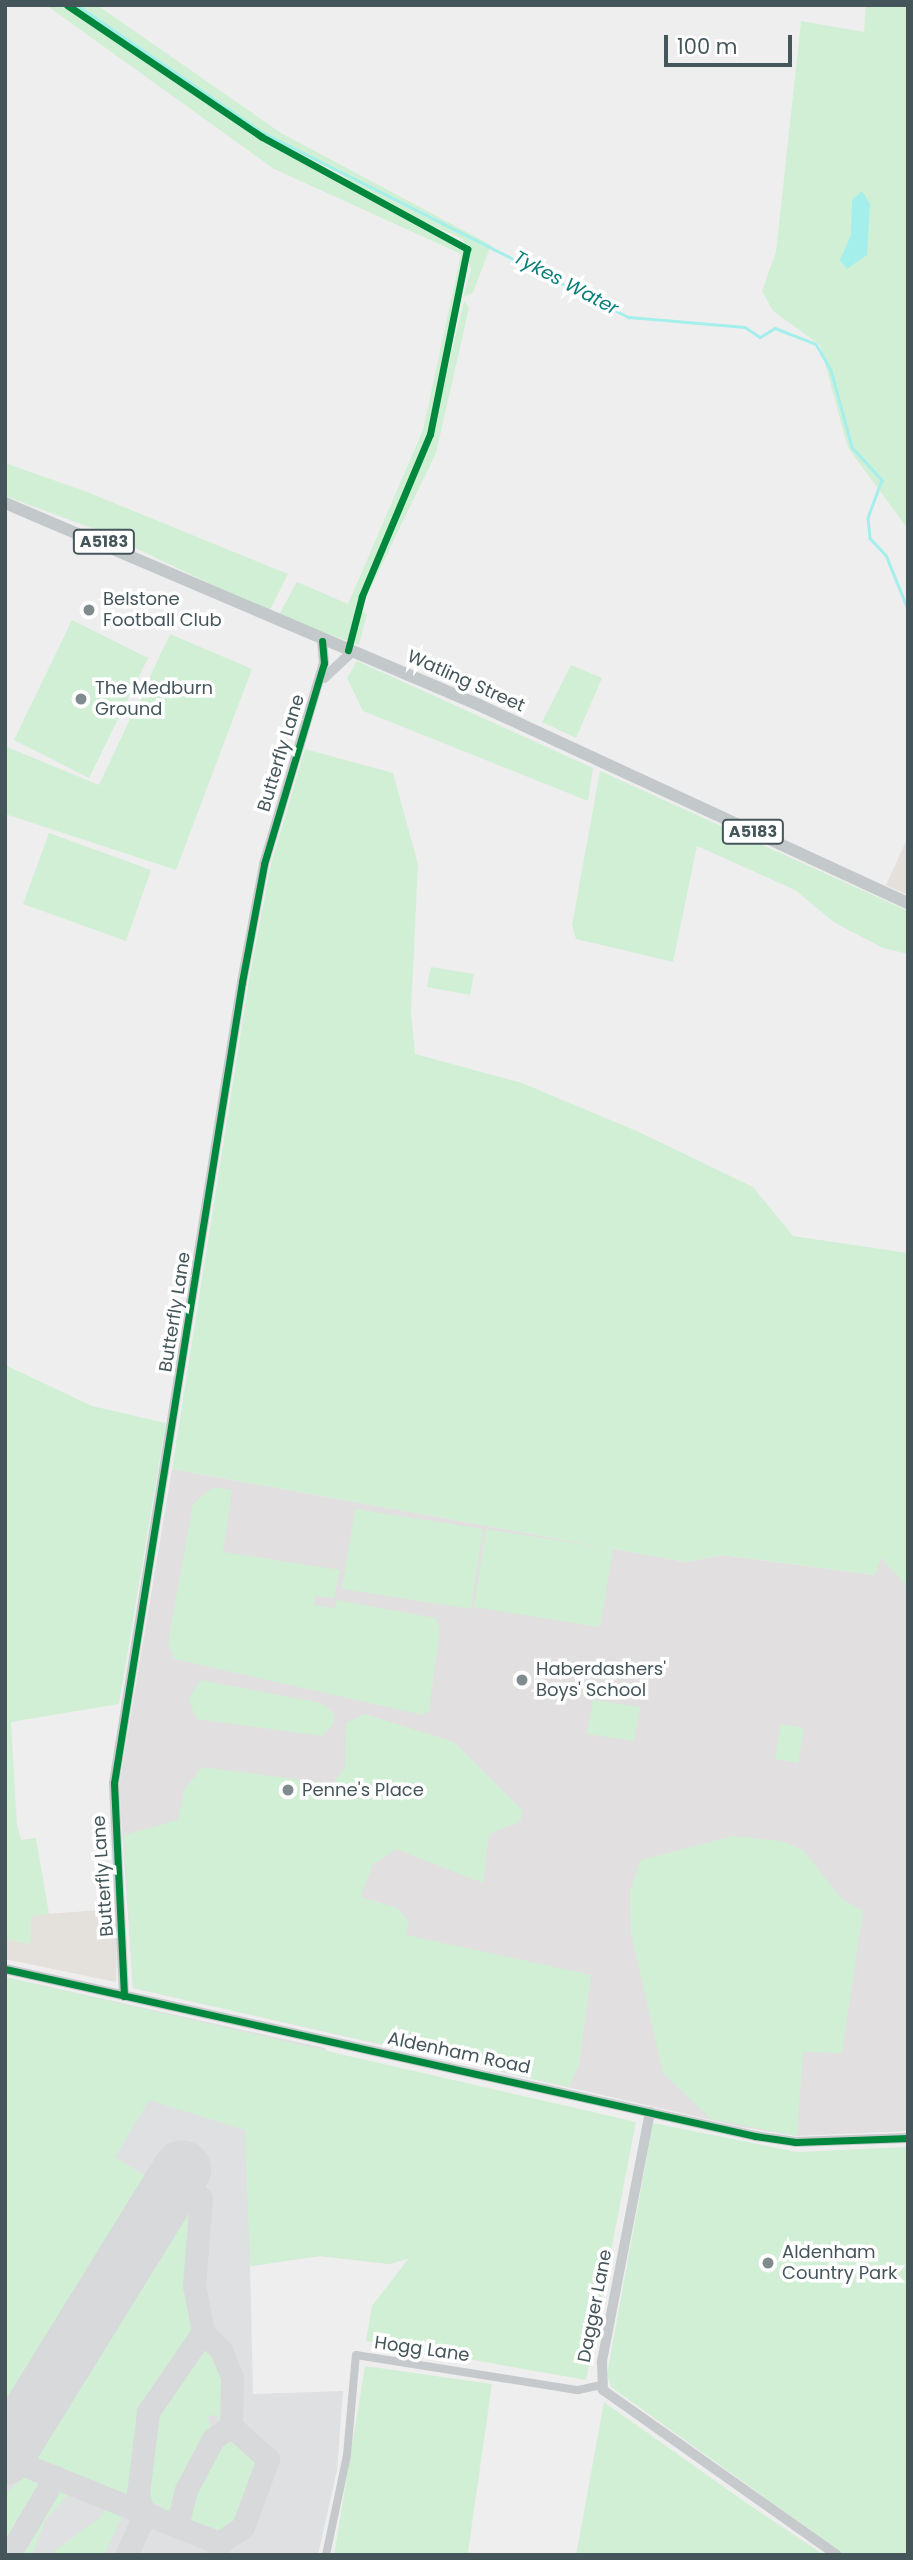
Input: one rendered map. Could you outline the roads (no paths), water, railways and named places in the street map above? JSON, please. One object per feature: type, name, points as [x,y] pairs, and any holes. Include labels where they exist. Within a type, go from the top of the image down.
[{"type":"main road","name":"Watling Street","points":[[5,503],[352,652],[908,903]]},
{"type":"street","name":"Butterfly Lane","points":[[124,1996],[114,1783],[242,982],[264,864],[317,689],[324,655],[322,640]]},
{"type":"street","points":[[324,655],[336,660],[352,652]]},
{"type":"street","name":"Butterfly Lane","points":[[317,689],[336,660]]},
{"type":"street","name":"Aldenham Road","points":[[5,1969],[796,2142],[908,2138]]},
{"type":"street","name":"Dagger Lane","points":[[650,2112],[601,2385],[630,2414],[837,2555]]},
{"type":"street","name":"Hogg Lane","points":[[326,2555],[347,2455],[356,2355],[578,2390],[601,2385]]},
{"type":"water","points":[[862,191],[870,204],[867,255],[847,269],[840,260],[851,235],[852,200]]},
{"type":"waterway","name":"Tykes Water","points":[[77,5],[262,132],[629,317],[745,327],[760,337],[775,328],[816,344],[831,370],[852,447],[882,480],[868,518],[870,538],[886,555],[908,609]]},
{"type":"place","name":"Belstone Football Club","points":[[89,610]]},
{"type":"place","name":"The Medburn Ground","points":[[81,699]]},
{"type":"place","name":"Haberdashers' Boys' School","points":[[522,1680]]},
{"type":"place","name":"Penne's Place","points":[[288,1790]]},
{"type":"place","name":"Aldenham Country Park","points":[[768,2263]]}]
